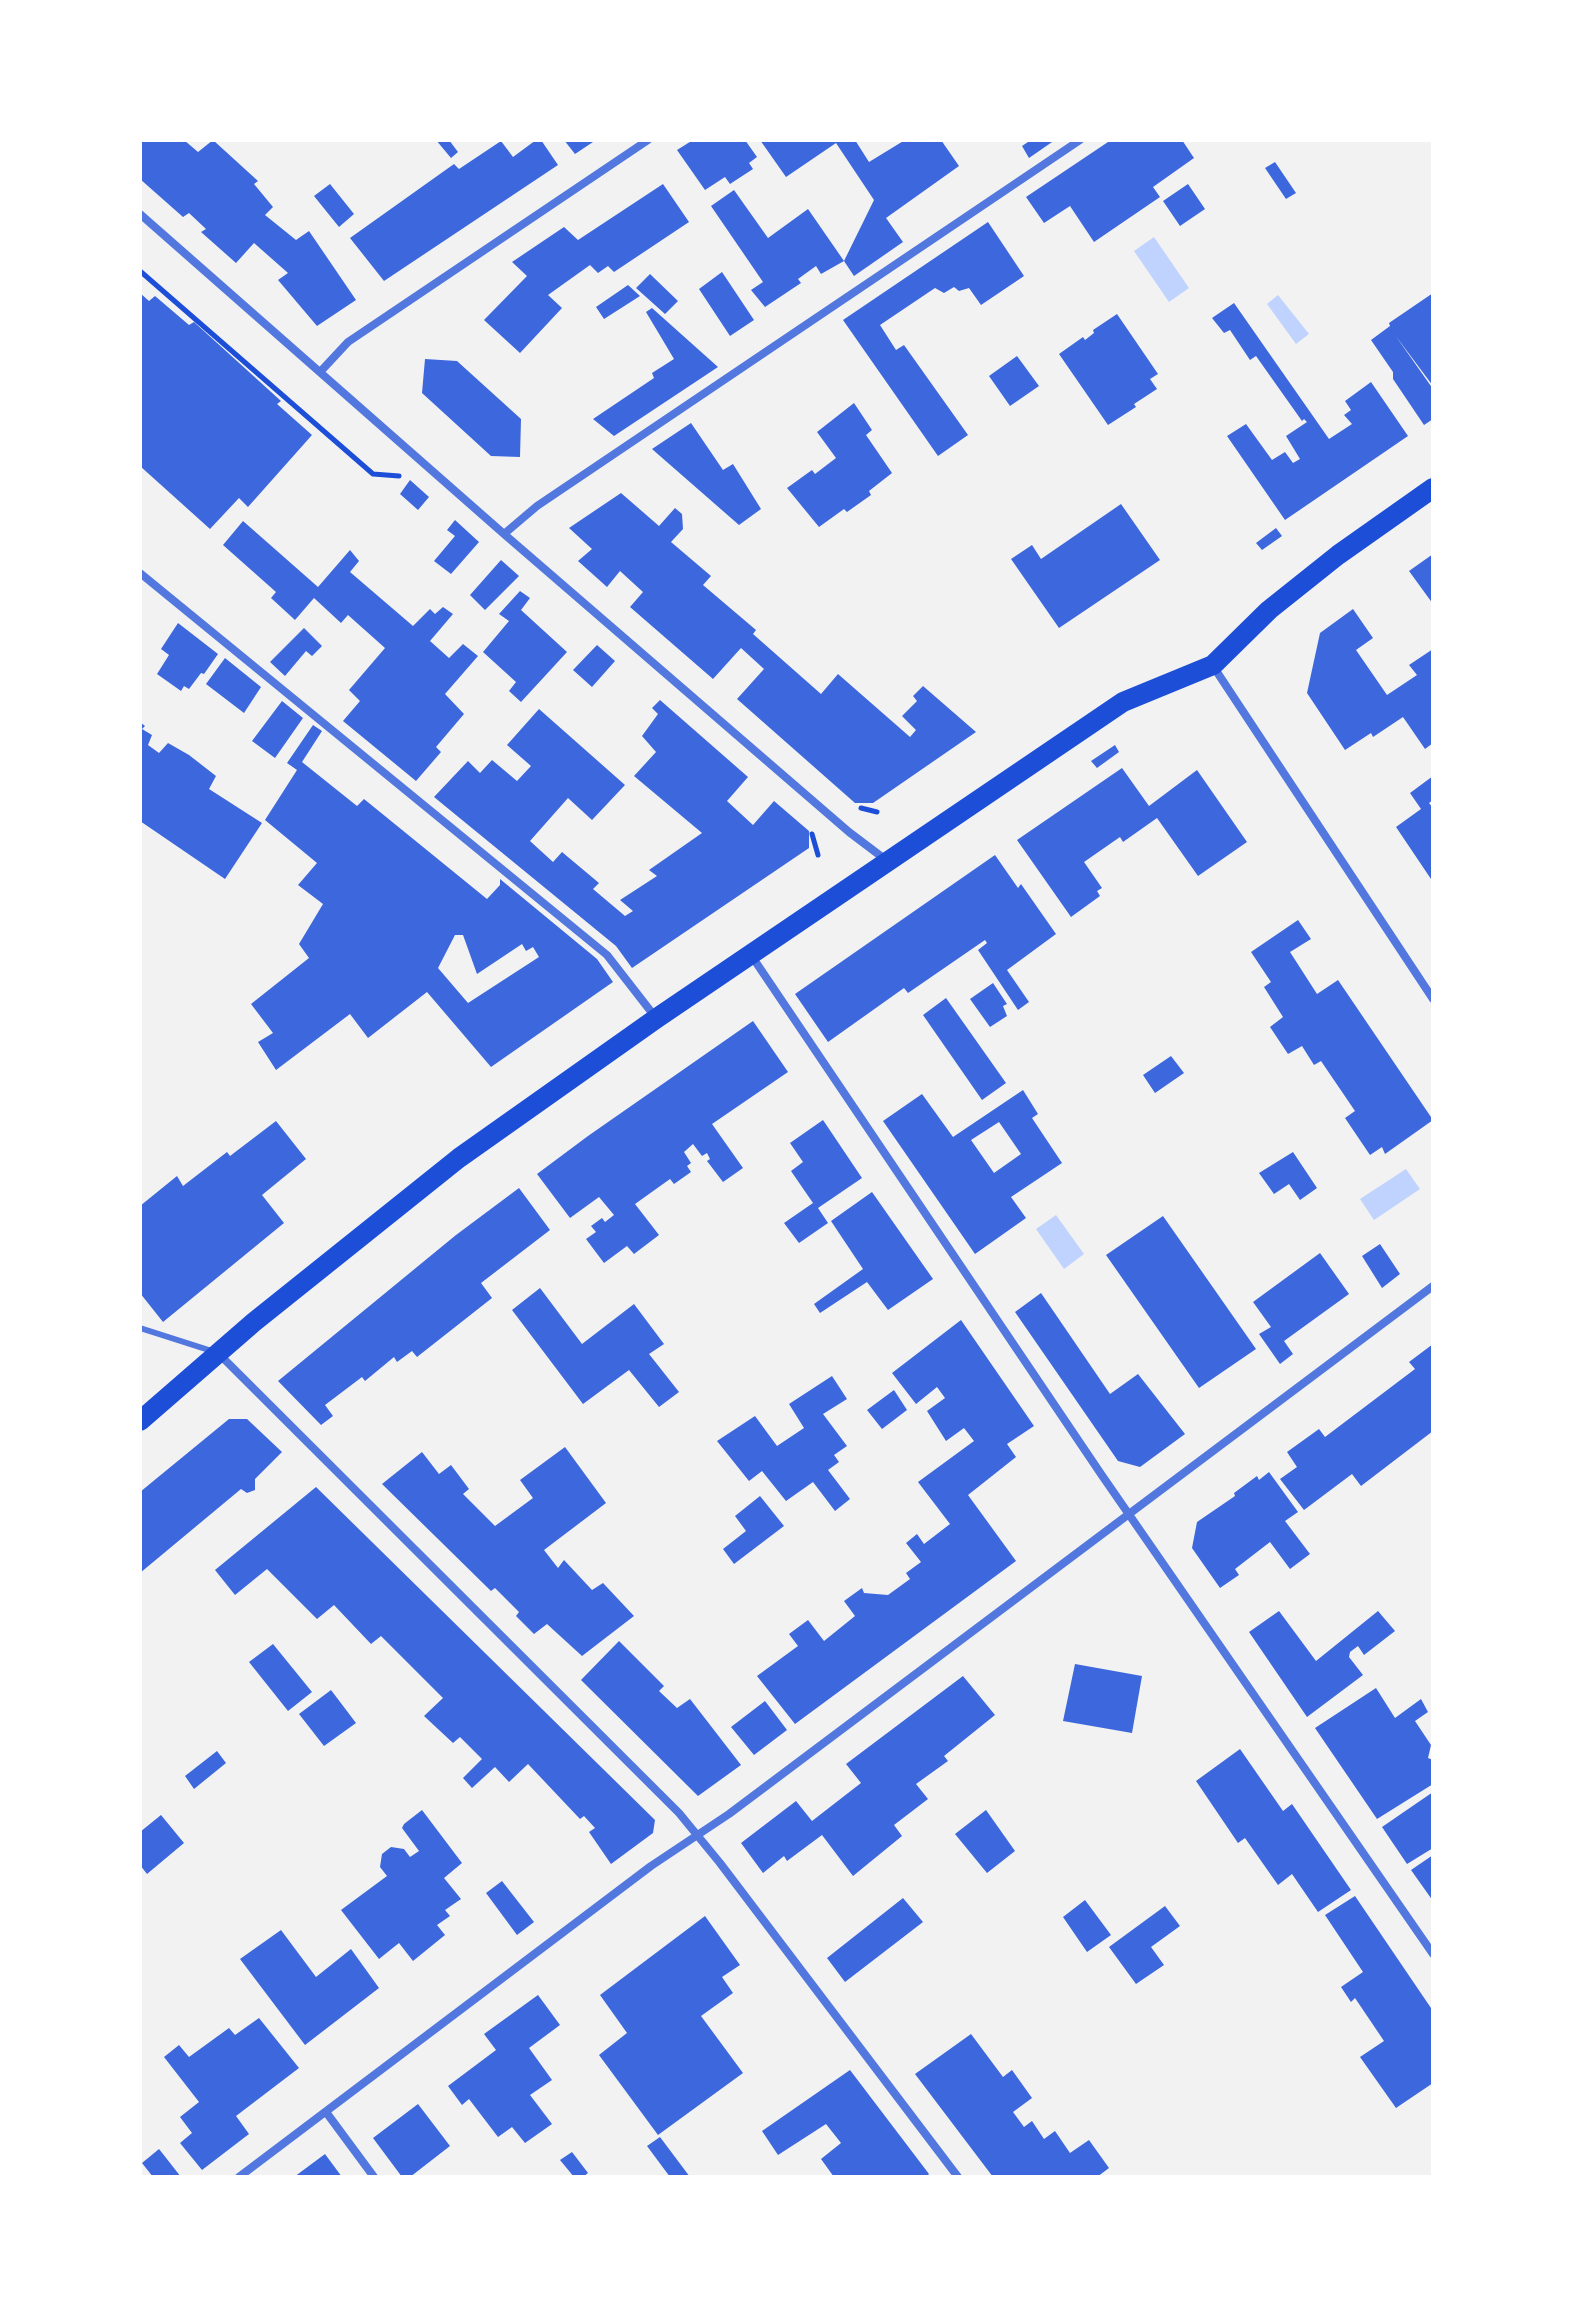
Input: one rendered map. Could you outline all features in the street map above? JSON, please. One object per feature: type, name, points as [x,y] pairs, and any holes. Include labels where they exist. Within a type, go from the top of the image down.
[{"type":"main road","points":[[140,1421],[218,1353],[459,1158],[657,1018],[1123,702],[1213,665],[1269,610],[1338,555],[1433,488]]},
{"type":"street","points":[[321,371],[348,342],[648,140]]},
{"type":"street","points":[[504,534],[537,506],[1080,140]]},
{"type":"street","points":[[140,214],[504,534],[849,832],[887,861]]},
{"type":"street","points":[[140,573],[607,955],[657,1018]]},
{"type":"street","points":[[1213,665],[1433,999]]},
{"type":"street","points":[[751,954],[1128,1513],[1433,1954]]},
{"type":"street","points":[[239,2177],[651,1866],[697,1836],[1433,1286]]},
{"type":"street","points":[[218,1353],[679,1813],[958,2177]]},
{"type":"street","points":[[326,2112],[374,2177]]},
{"type":"lane","points":[[140,1328],[218,1353]]},
{"type":"path","points":[[140,271],[373,474],[410,477]]},
{"type":"path","points":[[810,829],[818,855]]},
{"type":"water","points":[[1154,237],[1189,288],[1169,302],[1134,251]]},
{"type":"water","points":[[1278,295],[1309,334],[1296,344],[1267,304]]},
{"type":"water","points":[[1406,1169],[1420,1189],[1374,1220],[1360,1199]]},
{"type":"water","points":[[1056,1215],[1084,1254],[1064,1269],[1036,1229]]},
{"type":"building","points":[[140,140],[184,140],[198,152],[213,140],[258,181],[254,184],[273,207],[265,215],[296,240],[309,231],[356,300],[317,326],[278,280],[288,273],[254,243],[236,263],[201,232],[206,229],[189,213],[183,217],[140,179]]},
{"type":"building","points":[[436,140],[449,140],[458,152],[451,158]]},
{"type":"building","points":[[536,140],[541,140],[558,165],[384,281],[350,238],[454,164],[459,169],[501,141],[513,157]]},
{"type":"building","points":[[564,140],[596,140],[575,154]]},
{"type":"building","points":[[693,140],[745,140],[757,157],[749,163],[753,169],[730,184],[725,177],[705,190],[677,150]]},
{"type":"building","points":[[760,140],[855,140],[869,162],[905,140],[941,140],[959,166],[886,218],[903,242],[854,276],[844,261],[874,200],[836,143],[786,177]]},
{"type":"building","points":[[1026,140],[1055,140],[1029,158],[1022,146],[1028,142]]},
{"type":"building","points":[[1111,140],[1182,140],[1194,158],[1153,187],[1160,197],[1094,242],[1070,206],[1044,223],[1026,197]]},
{"type":"building","points":[[1275,162],[1296,193],[1286,199],[1265,168]]},
{"type":"building","points":[[330,184],[354,214],[339,227],[314,196]]},
{"type":"building","points":[[663,184],[689,222],[614,272],[608,266],[598,273],[590,265],[548,295],[562,308],[520,353],[484,320],[527,276],[512,262],[564,227],[578,240]]},
{"type":"building","points":[[1188,184],[1205,209],[1180,226],[1163,201]]},
{"type":"building","points":[[734,190],[768,238],[808,209],[844,261],[821,274],[816,266],[798,279],[801,283],[765,307],[751,290],[763,282],[711,206]]},
{"type":"building","points":[[988,222],[1024,276],[981,305],[969,288],[959,291],[954,287],[944,293],[935,288],[880,325],[896,350],[904,345],[968,435],[938,456],[843,320]]},
{"type":"building","points":[[722,272],[754,320],[730,336],[699,289]]},
{"type":"building","points":[[650,274],[678,301],[665,314],[636,288]]},
{"type":"building","points":[[628,285],[640,296],[604,319],[596,307]]},
{"type":"building","points":[[140,293],[149,301],[155,296],[189,325],[194,322],[281,401],[277,404],[312,435],[248,507],[239,498],[210,529],[140,466]]},
{"type":"building","points":[[1433,293],[1433,386],[1395,335],[1433,389],[1433,419],[1424,425],[1371,340],[1390,326],[1389,323]]},
{"type":"building","points":[[1234,303],[1329,439],[1352,424],[1344,415],[1351,410],[1345,401],[1371,382],[1408,436],[1285,520],[1227,436],[1246,424],[1272,460],[1285,452],[1293,463],[1300,459],[1286,436],[1307,422],[1302,421],[1256,356],[1250,360],[1230,330],[1224,333],[1212,318]]},
{"type":"building","points":[[652,308],[718,367],[614,436],[593,419],[654,378],[652,373],[674,359],[646,312]]},
{"type":"building","points":[[1117,314],[1158,374],[1150,379],[1157,389],[1108,425],[1059,354],[1083,337],[1085,340],[1094,333],[1093,330]]},
{"type":"building","points":[[1017,356],[1039,386],[1010,406],[989,376]]},
{"type":"building","points":[[425,359],[457,361],[521,419],[520,457],[491,456],[422,393]]},
{"type":"building","points":[[854,403],[872,430],[866,435],[892,473],[869,491],[871,495],[819,527],[787,488],[812,470],[815,474],[836,458],[817,432]]},
{"type":"building","points":[[691,423],[723,470],[733,464],[761,509],[739,525],[652,449]]},
{"type":"building","points":[[410,480],[429,497],[418,510],[400,494]]},
{"type":"building","points":[[621,493],[659,526],[675,508],[682,514],[683,529],[671,542],[711,576],[703,585],[756,630],[753,634],[821,694],[838,674],[910,737],[916,730],[902,716],[917,701],[913,696],[923,686],[976,732],[873,803],[855,803],[737,699],[764,669],[741,648],[713,679],[630,607],[643,592],[620,571],[607,587],[578,561],[592,549],[569,528]]},
{"type":"building","points":[[1121,504],[1160,560],[1059,628],[1011,559],[1032,545],[1041,559]]},
{"type":"building","points":[[455,520],[479,542],[451,574],[434,561],[455,536],[447,530]]},
{"type":"building","points":[[243,521],[318,587],[350,550],[359,561],[350,572],[413,626],[430,609],[435,614],[443,607],[453,614],[430,641],[449,658],[463,644],[478,656],[445,694],[464,714],[436,747],[441,752],[416,781],[343,721],[360,701],[349,690],[385,648],[348,615],[341,623],[314,598],[295,620],[271,598],[276,592],[223,545]]},
{"type":"building","points":[[1276,528],[1282,536],[1262,550],[1256,543]]},
{"type":"building","points":[[1433,554],[1433,604],[1409,571]]},
{"type":"building","points":[[501,560],[519,576],[485,610],[470,595]]},
{"type":"building","points":[[520,591],[530,598],[521,610],[567,652],[521,702],[509,691],[516,682],[483,652],[509,621],[499,614]]},
{"type":"building","points":[[1353,609],[1373,638],[1356,650],[1387,695],[1417,675],[1409,665],[1433,649],[1433,743],[1425,749],[1403,717],[1373,737],[1371,733],[1345,750],[1307,693],[1320,633]]},
{"type":"building","points":[[178,623],[218,654],[189,689],[184,686],[181,691],[157,674],[169,655],[161,649]]},
{"type":"building","points":[[304,628],[322,646],[312,656],[306,651],[285,676],[270,662]]},
{"type":"building","points":[[597,645],[615,661],[592,687],[573,670]]},
{"type":"building","points":[[225,658],[261,687],[244,713],[206,684]]},
{"type":"building","points":[[660,700],[748,777],[727,801],[753,825],[774,801],[809,831],[809,848],[632,968],[616,946],[434,797],[468,761],[480,773],[492,760],[517,781],[531,766],[507,745],[539,709],[625,785],[592,820],[568,798],[530,841],[553,862],[562,852],[599,883],[593,889],[625,916],[633,911],[620,900],[657,876],[649,870],[702,833],[634,776],[656,752],[642,736],[658,714],[652,708]]},
{"type":"building","points":[[282,701],[303,718],[275,758],[252,741]]},
{"type":"building","points":[[140,722],[145,726],[142,729],[152,735],[148,745],[159,753],[168,743],[189,755],[216,776],[209,789],[262,823],[225,879],[140,821]]},
{"type":"building","points":[[313,725],[322,731],[302,762],[357,806],[364,799],[487,899],[500,885],[500,879],[597,959],[613,982],[491,1067],[427,992],[368,1038],[350,1014],[276,1070],[258,1042],[273,1033],[251,1004],[309,958],[299,944],[323,904],[298,885],[317,863],[265,820],[297,770],[287,763]],"holes":[[[455,935],[463,935],[477,974],[522,944],[526,951],[533,947],[539,957],[468,1003],[438,968]]]},
{"type":"building","points":[[1115,745],[1119,752],[1097,768],[1091,761]]},
{"type":"building","points":[[1122,768],[1149,806],[1197,770],[1247,842],[1198,876],[1157,818],[1123,842],[1120,837],[1084,862],[1102,888],[1097,891],[1100,896],[1071,917],[1017,840]]},
{"type":"building","points":[[1433,776],[1433,800],[1429,803],[1433,808],[1433,882],[1396,827],[1421,809],[1410,793]]},
{"type":"building","points":[[995,855],[1018,888],[1021,884],[1056,934],[1007,970],[1029,1002],[1018,1010],[978,950],[987,943],[985,940],[908,993],[904,988],[828,1042],[795,994]]},
{"type":"building","points":[[1298,920],[1311,939],[1290,952],[1317,994],[1338,980],[1433,1120],[1385,1154],[1382,1147],[1370,1155],[1345,1118],[1355,1111],[1321,1061],[1314,1065],[1302,1046],[1288,1054],[1270,1027],[1283,1017],[1264,987],[1271,982],[1251,952]]},
{"type":"building","points":[[993,983],[1007,1004],[1003,1006],[1007,1016],[990,1027],[970,999]]},
{"type":"building","points":[[946,998],[1006,1083],[982,1100],[923,1015]]},
{"type":"building","points":[[753,1021],[788,1072],[712,1124],[743,1168],[723,1182],[707,1161],[710,1159],[707,1153],[702,1156],[693,1144],[684,1152],[691,1163],[687,1166],[691,1172],[674,1184],[670,1179],[635,1204],[659,1235],[634,1254],[627,1246],[604,1263],[586,1239],[596,1232],[591,1226],[602,1218],[605,1222],[614,1215],[599,1197],[570,1218],[537,1174]]},
{"type":"building","points":[[1171,1056],[1184,1073],[1155,1093],[1143,1075]]},
{"type":"building","points":[[1023,1090],[1038,1114],[1032,1118],[1062,1163],[1011,1197],[1026,1218],[975,1254],[883,1121],[922,1094],[953,1137]],"holes":[[[999,1122],[1021,1154],[994,1173],[971,1140]]]},
{"type":"building","points":[[823,1120],[862,1178],[818,1208],[828,1223],[799,1243],[784,1223],[813,1203],[791,1171],[803,1162],[790,1143]]},
{"type":"building","points":[[276,1121],[306,1159],[262,1195],[284,1223],[163,1322],[140,1293],[140,1206],[177,1176],[183,1186],[227,1152],[230,1156]]},
{"type":"building","points":[[1293,1152],[1317,1188],[1300,1200],[1289,1184],[1274,1194],[1259,1173]]},
{"type":"building","points":[[519,1188],[550,1230],[481,1283],[492,1298],[417,1357],[412,1351],[397,1362],[394,1357],[365,1381],[362,1377],[325,1405],[333,1416],[321,1425],[278,1381],[456,1235]]},
{"type":"building","points":[[872,1192],[933,1279],[888,1310],[867,1282],[820,1313],[814,1304],[863,1269],[831,1221]]},
{"type":"building","points":[[1163,1216],[1256,1349],[1199,1388],[1106,1255]]},
{"type":"building","points":[[1380,1244],[1400,1274],[1382,1288],[1362,1256]]},
{"type":"building","points":[[1320,1253],[1349,1294],[1284,1341],[1293,1354],[1280,1364],[1259,1334],[1271,1327],[1253,1302]]},
{"type":"building","points":[[540,1288],[582,1344],[634,1304],[664,1344],[649,1354],[679,1392],[659,1407],[629,1370],[583,1404],[512,1310]]},
{"type":"building","points":[[1041,1293],[1110,1394],[1138,1374],[1185,1434],[1140,1467],[1118,1461],[1015,1312]]},
{"type":"building","points":[[961,1320],[1034,1426],[1007,1444],[1016,1457],[968,1495],[1016,1561],[795,1724],[757,1676],[798,1646],[789,1634],[808,1620],[824,1641],[855,1616],[844,1601],[862,1588],[864,1593],[888,1595],[910,1579],[906,1573],[921,1562],[906,1543],[917,1534],[924,1544],[950,1524],[918,1482],[974,1441],[964,1428],[946,1441],[927,1411],[945,1398],[937,1387],[916,1404],[892,1373]]},
{"type":"building","points":[[1433,1344],[1433,1431],[1361,1486],[1352,1474],[1304,1510],[1280,1479],[1297,1467],[1287,1452],[1319,1429],[1325,1437],[1415,1369],[1409,1362]]},
{"type":"building","points":[[832,1376],[847,1399],[823,1414],[847,1446],[834,1455],[839,1462],[828,1470],[850,1499],[835,1511],[813,1482],[786,1501],[762,1471],[749,1481],[717,1441],[755,1416],[777,1446],[804,1428],[789,1404]]},
{"type":"building","points":[[894,1390],[907,1410],[882,1429],[867,1410]]},
{"type":"building","points":[[229,1419],[247,1419],[282,1452],[255,1479],[255,1490],[247,1493],[241,1489],[140,1573],[140,1492]]},
{"type":"building","points":[[565,1447],[606,1503],[544,1550],[558,1568],[564,1560],[592,1590],[603,1583],[634,1616],[582,1656],[547,1624],[534,1634],[516,1616],[519,1612],[495,1588],[491,1591],[382,1484],[422,1452],[439,1474],[451,1465],[469,1489],[463,1494],[495,1526],[533,1498],[520,1480]]},
{"type":"building","points":[[1269,1472],[1298,1512],[1285,1521],[1310,1554],[1290,1569],[1270,1542],[1235,1569],[1239,1575],[1220,1588],[1192,1548],[1197,1522],[1235,1496],[1234,1493],[1257,1476],[1259,1480]]},
{"type":"building","points":[[316,1487],[655,1820],[653,1833],[611,1864],[589,1832],[595,1828],[584,1816],[580,1819],[528,1764],[509,1782],[495,1767],[472,1788],[463,1778],[482,1759],[460,1737],[453,1743],[424,1716],[443,1698],[381,1636],[371,1644],[334,1605],[317,1619],[267,1569],[235,1595],[215,1570]]},
{"type":"building","points":[[760,1496],[784,1526],[734,1564],[723,1549],[746,1531],[735,1516]]},
{"type":"building","points":[[1279,1611],[1316,1661],[1378,1611],[1395,1631],[1364,1655],[1358,1646],[1350,1652],[1349,1657],[1363,1675],[1307,1717],[1249,1632]]},
{"type":"building","points":[[619,1641],[664,1686],[659,1691],[677,1708],[690,1699],[741,1765],[698,1796],[581,1680]]},
{"type":"building","points":[[273,1644],[312,1692],[288,1711],[249,1662]]},
{"type":"building","points":[[1075,1664],[1142,1676],[1132,1733],[1063,1721]]},
{"type":"building","points":[[963,1676],[995,1715],[944,1756],[948,1761],[916,1784],[928,1799],[894,1825],[902,1836],[853,1876],[822,1835],[787,1861],[784,1856],[763,1873],[741,1843],[796,1801],[812,1821],[861,1783],[846,1764]]},
{"type":"building","points":[[1376,1688],[1395,1718],[1421,1699],[1428,1712],[1415,1721],[1431,1745],[1428,1758],[1433,1760],[1433,1784],[1377,1819],[1315,1728]]},
{"type":"building","points":[[331,1690],[356,1723],[324,1746],[299,1714]]},
{"type":"building","points":[[765,1701],[787,1730],[754,1755],[731,1727]]},
{"type":"building","points":[[1240,1749],[1283,1811],[1292,1804],[1351,1890],[1318,1912],[1292,1874],[1278,1885],[1245,1838],[1238,1843],[1196,1781]]},
{"type":"building","points":[[217,1751],[226,1763],[194,1789],[185,1776]]},
{"type":"building","points":[[1433,1792],[1433,1848],[1407,1864],[1382,1827]]},
{"type":"building","points":[[422,1810],[462,1863],[444,1878],[461,1899],[445,1910],[450,1916],[437,1925],[445,1935],[413,1961],[399,1943],[379,1959],[341,1910],[387,1876],[380,1867],[382,1854],[391,1847],[404,1849],[410,1857],[419,1851],[402,1828]]},
{"type":"building","points":[[986,1810],[1015,1851],[987,1873],[955,1834]]},
{"type":"building","points":[[161,1815],[184,1843],[147,1874],[140,1865],[140,1832]]},
{"type":"building","points":[[1433,1855],[1433,1901],[1411,1870]]},
{"type":"building","points":[[502,1881],[534,1922],[517,1935],[486,1893]]},
{"type":"building","points":[[1355,1896],[1433,2011],[1433,2083],[1396,2108],[1360,2057],[1384,2041],[1355,1998],[1351,2002],[1341,1987],[1363,1972],[1325,1915]]},
{"type":"building","points":[[903,1898],[923,1922],[845,1982],[827,1958]]},
{"type":"building","points":[[1085,1900],[1111,1935],[1087,1952],[1063,1917]]},
{"type":"building","points":[[1165,1906],[1180,1926],[1151,1947],[1164,1965],[1136,1984],[1109,1947]]},
{"type":"building","points":[[705,1916],[740,1965],[722,1977],[733,1993],[701,2016],[743,2073],[658,2135],[599,2055],[627,2033],[600,1995]]},
{"type":"building","points":[[281,1930],[316,1977],[351,1949],[379,1988],[305,2045],[240,1959]]},
{"type":"building","points":[[538,1995],[560,2025],[529,2048],[552,2080],[530,2095],[552,2124],[525,2143],[512,2127],[498,2137],[469,2099],[462,2105],[448,2086],[496,2050],[484,2034]]},
{"type":"building","points":[[259,2018],[299,2068],[236,2116],[249,2134],[202,2170],[180,2143],[192,2133],[180,2117],[199,2102],[164,2057],[179,2045],[189,2057],[229,2028],[235,2035]]},
{"type":"building","points":[[971,2034],[1003,2077],[1012,2070],[1032,2098],[1013,2112],[1024,2127],[1032,2121],[1044,2139],[1055,2131],[1070,2153],[1089,2140],[1109,2168],[1097,2177],[993,2177],[915,2074]]},
{"type":"building","points":[[850,2070],[929,2174],[926,2177],[834,2177],[821,2159],[841,2143],[826,2124],[778,2155],[762,2131]]},
{"type":"building","points":[[418,2104],[450,2146],[410,2177],[402,2177],[373,2138]]},
{"type":"building","points":[[660,2137],[690,2177],[670,2177],[647,2146]]},
{"type":"building","points":[[159,2149],[181,2177],[153,2177],[142,2163]]},
{"type":"building","points":[[572,2152],[588,2173],[583,2177],[574,2177],[560,2160]]},
{"type":"building","points":[[325,2154],[342,2177],[294,2177]]}]
